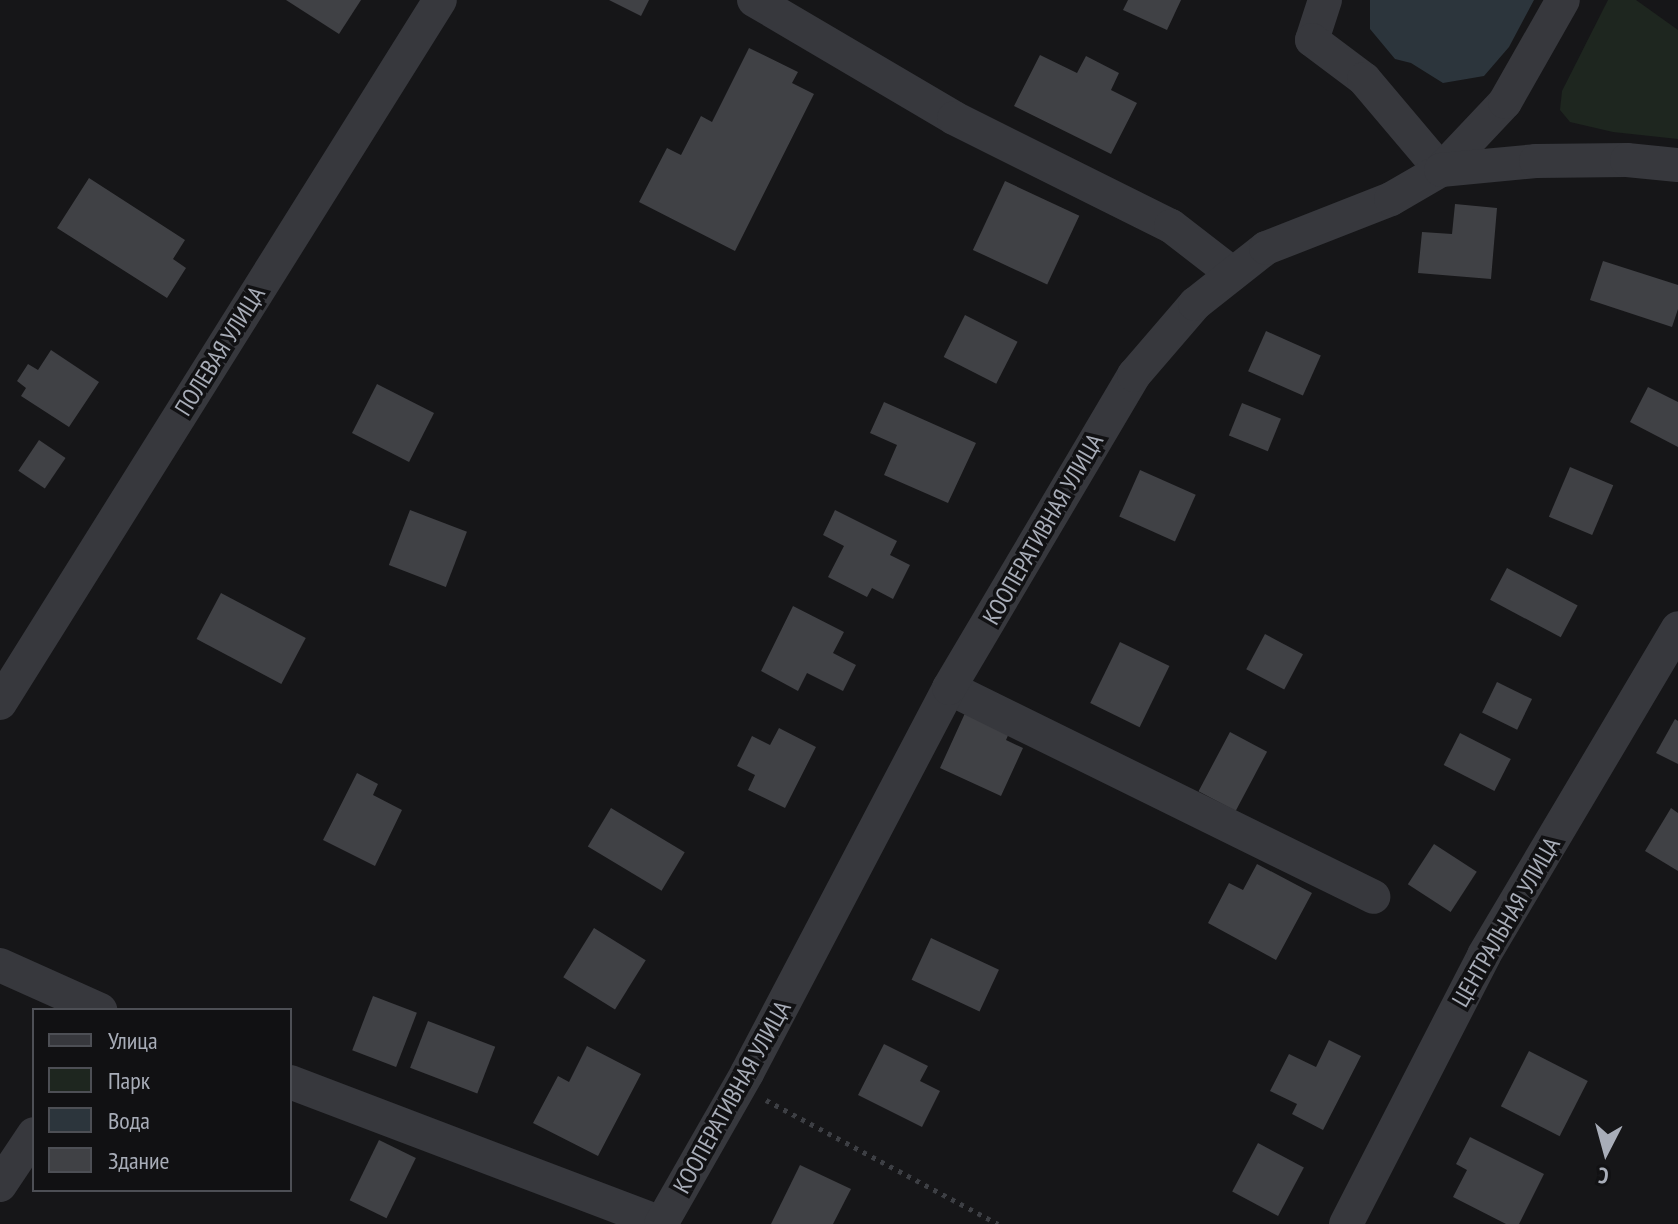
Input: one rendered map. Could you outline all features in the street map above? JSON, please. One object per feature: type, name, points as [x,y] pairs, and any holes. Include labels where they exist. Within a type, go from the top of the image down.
[{"type":"street","name":"ПОЛЕВАЯ УЛИЦА","points":[[0,703],[440,0]]},
{"type":"street","points":[[754,0],[954,118],[1171,226],[1233,274]]},
{"type":"street","points":[[1325,0],[1312,40],[1364,79],[1441,170],[1505,102],[1563,0]]},
{"type":"street","name":"КООПЕРАТИВНАЯ УЛИЦА","points":[[661,1224],[739,1086],[949,688],[1134,375],[1195,304],[1266,248],[1391,199],[1441,170],[1536,161],[1627,160],[1678,165]]},
{"type":"street","name":"ЦЕНТРАЛЬНАЯ УЛИЦА","points":[[1346,1224],[1484,955],[1678,628]]},
{"type":"street","points":[[949,688],[1373,897]]},
{"type":"street","points":[[0,965],[96,1008]]},
{"type":"street","points":[[292,1083],[661,1224]]},
{"type":"street","points":[[0,1185],[32,1137]]},
{"type":"path","points":[[739,1086],[998,1224]]},
{"type":"green space","points":[[1608,0],[1636,0],[1678,30],[1678,139],[1613,132],[1570,122],[1560,110],[1562,91]]},
{"type":"water","points":[[1370,0],[1534,0],[1509,47],[1484,76],[1443,83],[1411,63],[1395,59],[1370,29]]},
{"type":"building","points":[[286,0],[361,0],[339,34]]},
{"type":"building","points":[[609,0],[649,0],[641,16]]},
{"type":"building","points":[[1128,0],[1181,0],[1167,30],[1123,10]]},
{"type":"building","points":[[749,48],[798,72],[792,83],[814,94],[735,251],[639,202],[667,148],[681,155],[701,116],[712,122]]},
{"type":"building","points":[[1040,55],[1077,73],[1086,56],[1119,73],[1111,90],[1137,103],[1111,154],[1014,106]]},
{"type":"building","points":[[89,178],[185,240],[173,259],[186,268],[167,298],[57,228]]},
{"type":"building","points":[[1005,181],[1079,216],[1047,285],[973,250]]},
{"type":"building","points":[[1455,204],[1497,208],[1491,279],[1418,273],[1422,232],[1452,234]]},
{"type":"building","points":[[1603,261],[1678,285],[1678,309],[1672,327],[1590,300]]},
{"type":"building","points":[[965,315],[1018,342],[996,384],[944,357]]},
{"type":"building","points":[[1266,331],[1321,355],[1303,396],[1248,371]]},
{"type":"building","points":[[51,350],[99,382],[69,427],[21,396],[26,388],[17,381],[28,364],[38,370]]},
{"type":"building","points":[[377,384],[434,413],[409,462],[352,433]]},
{"type":"building","points":[[1648,387],[1678,402],[1678,447],[1630,422]]},
{"type":"building","points":[[884,402],[976,443],[948,503],[884,475],[897,445],[870,433]]},
{"type":"building","points":[[1242,403],[1281,419],[1268,451],[1229,435]]},
{"type":"building","points":[[39,440],[66,458],[45,489],[18,471]]},
{"type":"building","points":[[1570,467],[1613,485],[1592,535],[1549,517]]},
{"type":"building","points":[[1140,470],[1196,495],[1175,541],[1119,517]]},
{"type":"building","points":[[410,510],[467,532],[446,587],[389,565]]},
{"type":"building","points":[[835,510],[897,541],[890,555],[910,565],[893,599],[872,588],[867,597],[828,577],[844,546],[823,535]]},
{"type":"building","points":[[1507,568],[1578,606],[1561,637],[1490,600]]},
{"type":"building","points":[[221,593],[306,638],[281,684],[197,639]]},
{"type":"building","points":[[793,606],[844,632],[833,653],[856,665],[843,691],[807,673],[798,691],[761,671]]},
{"type":"building","points":[[1265,634],[1303,654],[1284,690],[1246,669]]},
{"type":"building","points":[[1120,642],[1169,666],[1140,727],[1090,703]]},
{"type":"building","points":[[1497,682],[1532,699],[1517,730],[1482,713]]},
{"type":"building","points":[[966,711],[1010,731],[1006,740],[1023,748],[1001,796],[940,768]]},
{"type":"building","points":[[1675,719],[1678,721],[1678,764],[1656,753]]},
{"type":"building","points":[[779,728],[816,747],[785,808],[748,790],[755,775],[737,766],[752,736],[770,745]]},
{"type":"building","points":[[1230,732],[1267,752],[1236,811],[1199,791]]},
{"type":"building","points":[[1460,733],[1511,759],[1494,791],[1444,765]]},
{"type":"building","points":[[357,773],[378,784],[373,795],[402,810],[375,866],[323,840]]},
{"type":"building","points":[[611,808],[685,852],[662,891],[588,847]]},
{"type":"building","points":[[1671,808],[1678,813],[1678,871],[1645,851]]},
{"type":"building","points":[[1434,844],[1477,872],[1451,912],[1408,884]]},
{"type":"building","points":[[1257,864],[1312,893],[1276,960],[1208,923],[1229,883],[1243,890]]},
{"type":"building","points":[[594,928],[646,960],[615,1010],[563,977]]},
{"type":"building","points":[[931,938],[999,970],[980,1011],[912,980]]},
{"type":"building","points":[[373,996],[417,1013],[396,1067],[352,1050]]},
{"type":"building","points":[[428,1021],[495,1047],[477,1093],[410,1068]]},
{"type":"building","points":[[1329,1040],[1361,1056],[1323,1130],[1292,1114],[1297,1104],[1270,1091],[1289,1054],[1316,1067]]},
{"type":"building","points":[[884,1044],[928,1066],[920,1081],[940,1091],[922,1127],[858,1095]]},
{"type":"building","points":[[587,1046],[641,1074],[598,1156],[533,1123],[558,1076],[569,1082]]},
{"type":"building","points":[[1529,1051],[1588,1081],[1560,1136],[1501,1106]]},
{"type":"building","points":[[1470,1137],[1544,1174],[1519,1224],[1506,1224],[1453,1197],[1467,1170],[1456,1164]]},
{"type":"building","points":[[379,1140],[416,1158],[386,1218],[350,1200]]},
{"type":"building","points":[[1258,1143],[1304,1167],[1278,1216],[1232,1192]]},
{"type":"building","points":[[800,1165],[851,1189],[833,1224],[771,1224]]}]
